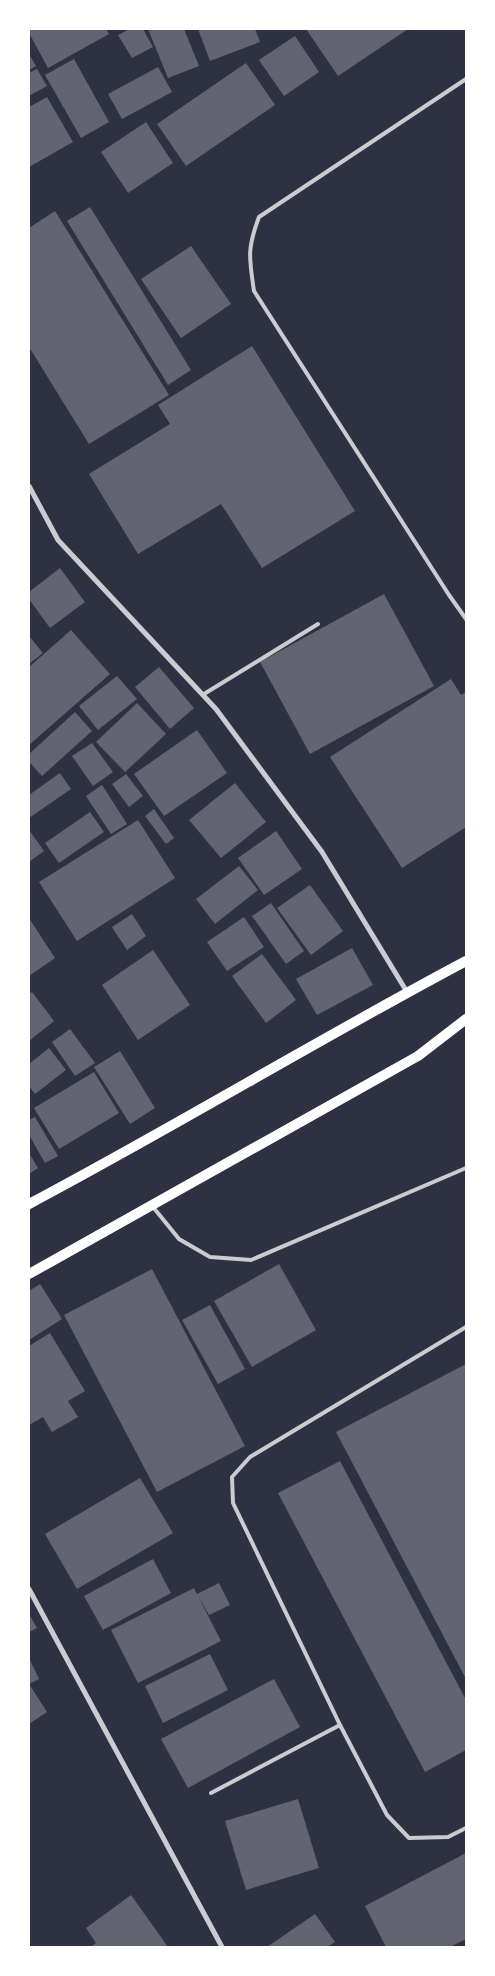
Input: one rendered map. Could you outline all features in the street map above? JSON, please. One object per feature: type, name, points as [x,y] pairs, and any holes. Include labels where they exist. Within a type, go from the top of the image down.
[{"type":"main road","points":[[29,1204],[90,1172],[407,992],[466,961]]},
{"type":"main road","points":[[29,1274],[418,1056],[466,1019]]},
{"type":"street","points":[[29,486],[58,540],[204,694],[322,852],[407,992]]},
{"type":"street","points":[[29,1588],[222,1947]]},
{"type":"lane","points":[[466,79],[259,218],[250,240],[249,258],[254,290],[466,619]]},
{"type":"lane","points":[[204,694],[318,624]]},
{"type":"lane","points":[[151,1205],[179,1239],[210,1257],[252,1260],[466,1168]]},
{"type":"lane","points":[[466,1327],[250,1457],[232,1477],[233,1503],[340,1725],[387,1815],[409,1838],[448,1837],[466,1828]]},
{"type":"lane","points":[[211,1793],[340,1725]]},
{"type":"building","points":[[29,29],[106,29],[109,34],[48,68],[29,33]]},
{"type":"building","points":[[130,29],[143,29],[153,47],[132,58],[118,35]]},
{"type":"building","points":[[148,29],[184,29],[199,66],[168,78]]},
{"type":"building","points":[[198,29],[255,29],[260,42],[210,61]]},
{"type":"building","points":[[306,29],[408,29],[338,76]]},
{"type":"building","points":[[295,36],[319,72],[284,96],[259,60]]},
{"type":"building","points":[[29,54],[36,66],[29,70]]},
{"type":"building","points":[[74,59],[109,122],[81,138],[45,75]]},
{"type":"building","points":[[246,63],[275,105],[186,166],[157,124]]},
{"type":"building","points":[[158,67],[172,92],[122,119],[108,94]]},
{"type":"building","points":[[37,69],[47,86],[29,96],[29,73]]},
{"type":"building","points":[[47,97],[73,142],[29,167],[29,107]]},
{"type":"building","points":[[146,122],[173,163],[128,193],[101,152]]},
{"type":"building","points":[[90,207],[191,370],[168,385],[67,221]]},
{"type":"building","points":[[55,211],[169,395],[89,444],[29,347],[29,228]]},
{"type":"building","points":[[191,246],[231,304],[181,338],[141,279]]},
{"type":"building","points":[[252,346],[355,511],[262,568],[221,504],[138,554],[89,474],[170,424],[158,405]]},
{"type":"building","points":[[60,568],[85,602],[50,628],[29,599],[29,592]]},
{"type":"building","points":[[384,594],[434,686],[310,754],[260,662]]},
{"type":"building","points":[[71,630],[110,674],[29,745],[29,667]]},
{"type":"building","points":[[29,636],[43,653],[29,664]]},
{"type":"building","points":[[159,667],[194,708],[170,729],[135,687]]},
{"type":"building","points":[[117,676],[137,699],[98,730],[79,706]]},
{"type":"building","points":[[451,679],[461,695],[466,692],[466,827],[402,868],[330,757]]},
{"type":"building","points":[[137,703],[166,734],[125,772],[96,742]]},
{"type":"building","points":[[75,712],[92,731],[42,776],[29,762],[29,754]]},
{"type":"building","points":[[197,730],[227,773],[164,816],[134,774]]},
{"type":"building","points":[[92,743],[113,772],[93,786],[72,756]]},
{"type":"building","points":[[60,773],[71,789],[29,818],[29,795]]},
{"type":"building","points":[[126,774],[143,796],[129,807],[112,784]]},
{"type":"building","points":[[235,783],[266,822],[221,858],[189,820]]},
{"type":"building","points":[[102,785],[127,824],[111,834],[86,796]]},
{"type":"building","points":[[154,809],[174,838],[166,844],[145,816]]},
{"type":"building","points":[[90,812],[104,832],[59,863],[45,843]]},
{"type":"building","points":[[138,820],[175,878],[77,941],[39,882]]},
{"type":"building","points":[[29,830],[44,851],[29,862]]},
{"type":"building","points":[[276,831],[302,869],[264,895],[238,858]]},
{"type":"building","points":[[239,866],[258,890],[215,924],[196,899]]},
{"type":"building","points":[[310,885],[343,931],[311,955],[277,908]]},
{"type":"building","points":[[271,903],[304,951],[286,964],[252,916]]},
{"type":"building","points":[[132,914],[146,936],[127,950],[112,927]]},
{"type":"building","points":[[244,917],[264,947],[227,971],[207,942]]},
{"type":"building","points":[[29,918],[55,958],[29,976]]},
{"type":"building","points":[[352,948],[373,985],[317,1015],[296,979]]},
{"type":"building","points":[[153,950],[190,1005],[138,1040],[102,985]]},
{"type":"building","points":[[262,954],[296,1000],[266,1023],[232,976]]},
{"type":"building","points":[[32,992],[54,1021],[29,1041],[29,994]]},
{"type":"building","points":[[70,1029],[95,1063],[75,1076],[52,1042]]},
{"type":"building","points":[[49,1048],[66,1070],[35,1094],[29,1086],[29,1064]]},
{"type":"building","points":[[120,1051],[155,1108],[130,1124],[94,1067]]},
{"type":"building","points":[[94,1072],[119,1113],[59,1149],[34,1108]]},
{"type":"building","points":[[35,1117],[58,1156],[45,1163],[29,1135],[29,1120]]},
{"type":"building","points":[[29,1153],[38,1168],[29,1174]]},
{"type":"building","points":[[279,1264],[316,1330],[252,1367],[214,1301]]},
{"type":"building","points":[[152,1269],[245,1446],[157,1492],[64,1315]]},
{"type":"building","points":[[40,1284],[62,1319],[29,1340],[29,1291]]},
{"type":"building","points":[[210,1305],[245,1369],[218,1384],[182,1320]]},
{"type":"building","points":[[50,1333],[85,1391],[68,1401],[78,1417],[52,1432],[43,1417],[29,1425],[29,1346]]},
{"type":"building","points":[[466,1364],[466,1679],[336,1432]]},
{"type":"building","points":[[340,1461],[466,1700],[466,1750],[425,1772],[278,1493]]},
{"type":"building","points":[[140,1478],[173,1533],[77,1589],[45,1534]]},
{"type":"building","points":[[153,1559],[171,1593],[103,1630],[84,1596]]},
{"type":"building","points":[[219,1583],[230,1605],[209,1615],[199,1598],[221,1641],[138,1683],[111,1630],[194,1588],[197,1594]]},
{"type":"building","points":[[29,1614],[37,1628],[29,1632]]},
{"type":"building","points":[[210,1654],[228,1690],[163,1723],[145,1686]]},
{"type":"building","points":[[29,1658],[39,1679],[29,1684]]},
{"type":"building","points":[[274,1679],[300,1727],[188,1788],[161,1739]]},
{"type":"building","points":[[29,1684],[47,1712],[29,1724]]},
{"type":"building","points":[[298,1799],[319,1868],[246,1890],[225,1821]]},
{"type":"building","points":[[466,1853],[466,1939],[450,1947],[386,1947],[365,1906]]},
{"type":"building","points":[[131,1895],[168,1947],[90,1947],[96,1943],[86,1928]]},
{"type":"building","points":[[315,1914],[335,1942],[327,1947],[267,1947]]}]
